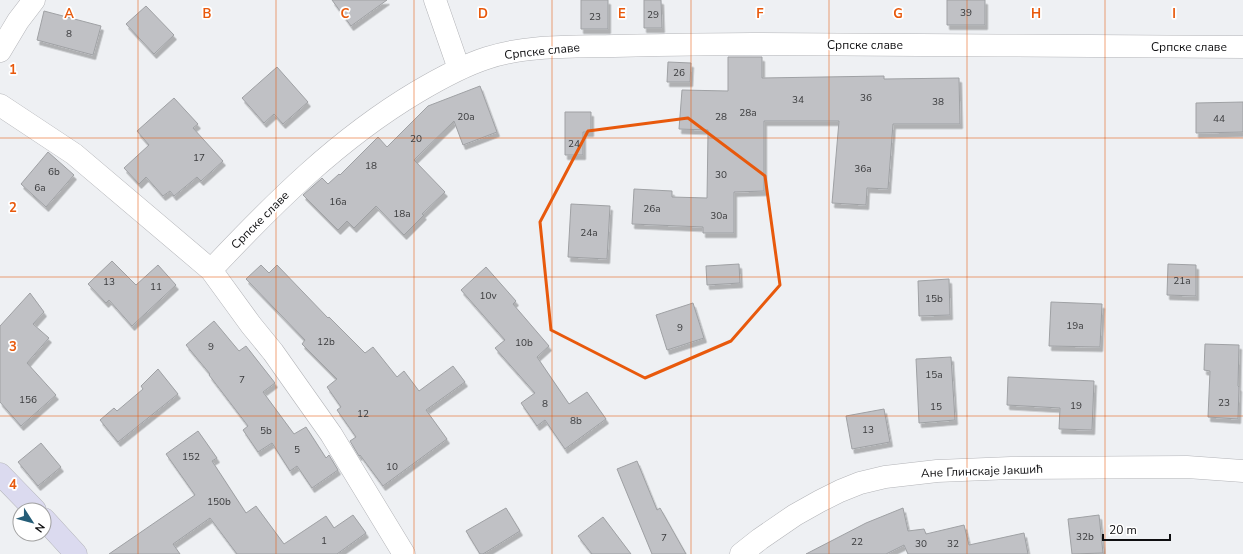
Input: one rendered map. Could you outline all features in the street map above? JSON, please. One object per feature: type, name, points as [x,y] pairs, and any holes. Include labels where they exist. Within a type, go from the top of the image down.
[{"type":"main road","points":[[0,474],[27,502]]},
{"type":"main road","points":[[52,528],[76,554]]},
{"type":"street","points":[[0,51],[18,21],[34,0]]},
{"type":"street","points":[[435,0],[459,69]]},
{"type":"street","name":"Српске славе","points":[[211,270],[252,226],[305,175],[348,139],[400,102],[440,79],[459,69],[486,58],[501,54],[522,50],[577,46],[677,44],[1243,48]]},
{"type":"street","points":[[0,105],[74,154],[211,270],[278,359],[331,434],[404,554]]},
{"type":"street","name":"Ане Глинскаје Јакшић","points":[[741,554],[795,515],[820,501],[860,483],[885,477],[937,471],[1011,468],[1187,467],[1243,471]]},
{"type":"highlighted area","points":[[688,118],[765,176],[780,285],[731,341],[645,378],[551,330],[540,222],[588,131]]},
{"type":"building","points":[[332,0],[387,0],[351,26]]},
{"type":"building","points":[[581,0],[608,0],[608,29],[581,29]]},
{"type":"building","points":[[644,0],[661,0],[662,28],[644,28]]},
{"type":"building","points":[[947,0],[985,0],[985,25],[947,25]]},
{"type":"building","points":[[146,6],[174,35],[154,54],[126,24]]},
{"type":"building","points":[[44,11],[101,26],[93,55],[37,40]]},
{"type":"building","points":[[728,57],[762,57],[762,78],[884,76],[884,79],[959,78],[960,124],[893,124],[888,189],[867,188],[866,205],[832,203],[839,121],[764,121],[764,191],[734,192],[734,233],[703,233],[703,227],[632,224],[634,189],[672,191],[672,197],[707,198],[708,130],[679,129],[682,90],[728,91]]},
{"type":"building","points":[[668,62],[691,63],[690,82],[667,82]]},
{"type":"building","points":[[277,67],[308,102],[283,124],[274,114],[264,123],[242,98]]},
{"type":"building","points":[[480,86],[497,132],[463,145],[454,121],[414,160],[445,192],[422,214],[424,215],[404,235],[376,206],[354,228],[347,221],[338,230],[303,195],[322,178],[328,184],[339,174],[340,175],[378,137],[387,147],[428,106]]},
{"type":"building","points":[[174,98],[198,124],[193,128],[223,161],[201,181],[197,177],[174,196],[170,191],[163,196],[146,177],[139,184],[124,168],[149,145],[137,131]]},
{"type":"building","points":[[1243,102],[1243,132],[1196,133],[1196,103]]},
{"type":"building","points":[[565,112],[591,112],[591,132],[583,132],[583,155],[565,155]]},
{"type":"building","points":[[48,152],[74,175],[46,207],[21,184]]},
{"type":"building","points":[[571,204],[610,206],[607,259],[568,257]]},
{"type":"building","points":[[112,261],[136,285],[158,265],[176,285],[132,326],[109,300],[106,303],[88,284]]},
{"type":"building","points":[[739,264],[740,283],[707,285],[706,266]]},
{"type":"building","points":[[1168,264],[1196,265],[1196,296],[1167,295]]},
{"type":"building","points":[[261,265],[269,273],[277,265],[328,318],[329,317],[365,353],[373,347],[397,377],[404,371],[419,391],[453,366],[465,382],[426,410],[447,439],[383,486],[360,455],[359,456],[350,441],[356,437],[337,410],[341,407],[327,387],[337,379],[302,344],[305,340],[246,279]]},
{"type":"building","points":[[486,267],[516,301],[513,304],[549,346],[537,357],[569,404],[587,392],[606,419],[565,449],[545,420],[537,426],[521,403],[535,393],[495,348],[505,340],[461,290]]},
{"type":"building","points":[[949,279],[950,315],[919,316],[918,281]]},
{"type":"building","points":[[30,293],[44,312],[33,324],[49,338],[27,363],[56,395],[21,426],[0,402],[0,326]]},
{"type":"building","points":[[1051,302],[1102,304],[1100,347],[1049,346]]},
{"type":"building","points":[[693,303],[704,338],[667,350],[656,315]]},
{"type":"building","points":[[214,321],[239,351],[246,346],[275,383],[263,392],[294,434],[306,427],[326,458],[329,455],[338,470],[312,488],[297,466],[290,471],[272,443],[258,452],[243,430],[248,426],[209,375],[210,374],[186,345]]},
{"type":"building","points":[[1205,344],[1239,345],[1238,419],[1208,417],[1210,371],[1204,370]]},
{"type":"building","points":[[951,357],[955,420],[919,423],[916,359]]},
{"type":"building","points":[[158,369],[178,394],[118,442],[100,420],[114,408],[117,411],[143,389],[141,386]]},
{"type":"building","points":[[1008,377],[1094,381],[1092,430],[1059,429],[1060,408],[1007,405]]},
{"type":"building","points":[[884,409],[890,442],[852,449],[846,416]]},
{"type":"building","points":[[198,431],[217,458],[212,461],[246,513],[256,506],[284,544],[326,516],[334,528],[353,515],[366,533],[337,554],[237,554],[210,518],[173,544],[180,554],[109,554],[195,495],[166,454]]},
{"type":"building","points":[[41,443],[61,467],[38,486],[18,462]]},
{"type":"building","points":[[637,461],[657,510],[660,508],[686,554],[652,554],[617,469]]},
{"type":"building","points":[[506,508],[520,531],[483,554],[480,554],[466,531]]},
{"type":"building","points":[[903,508],[908,531],[924,529],[926,534],[964,525],[969,545],[1024,533],[1028,554],[908,554],[904,545],[886,554],[806,554],[866,523]]},
{"type":"building","points":[[1099,515],[1103,553],[1072,554],[1068,519]]},
{"type":"building","points":[[603,517],[631,554],[592,554],[578,536]]}]
